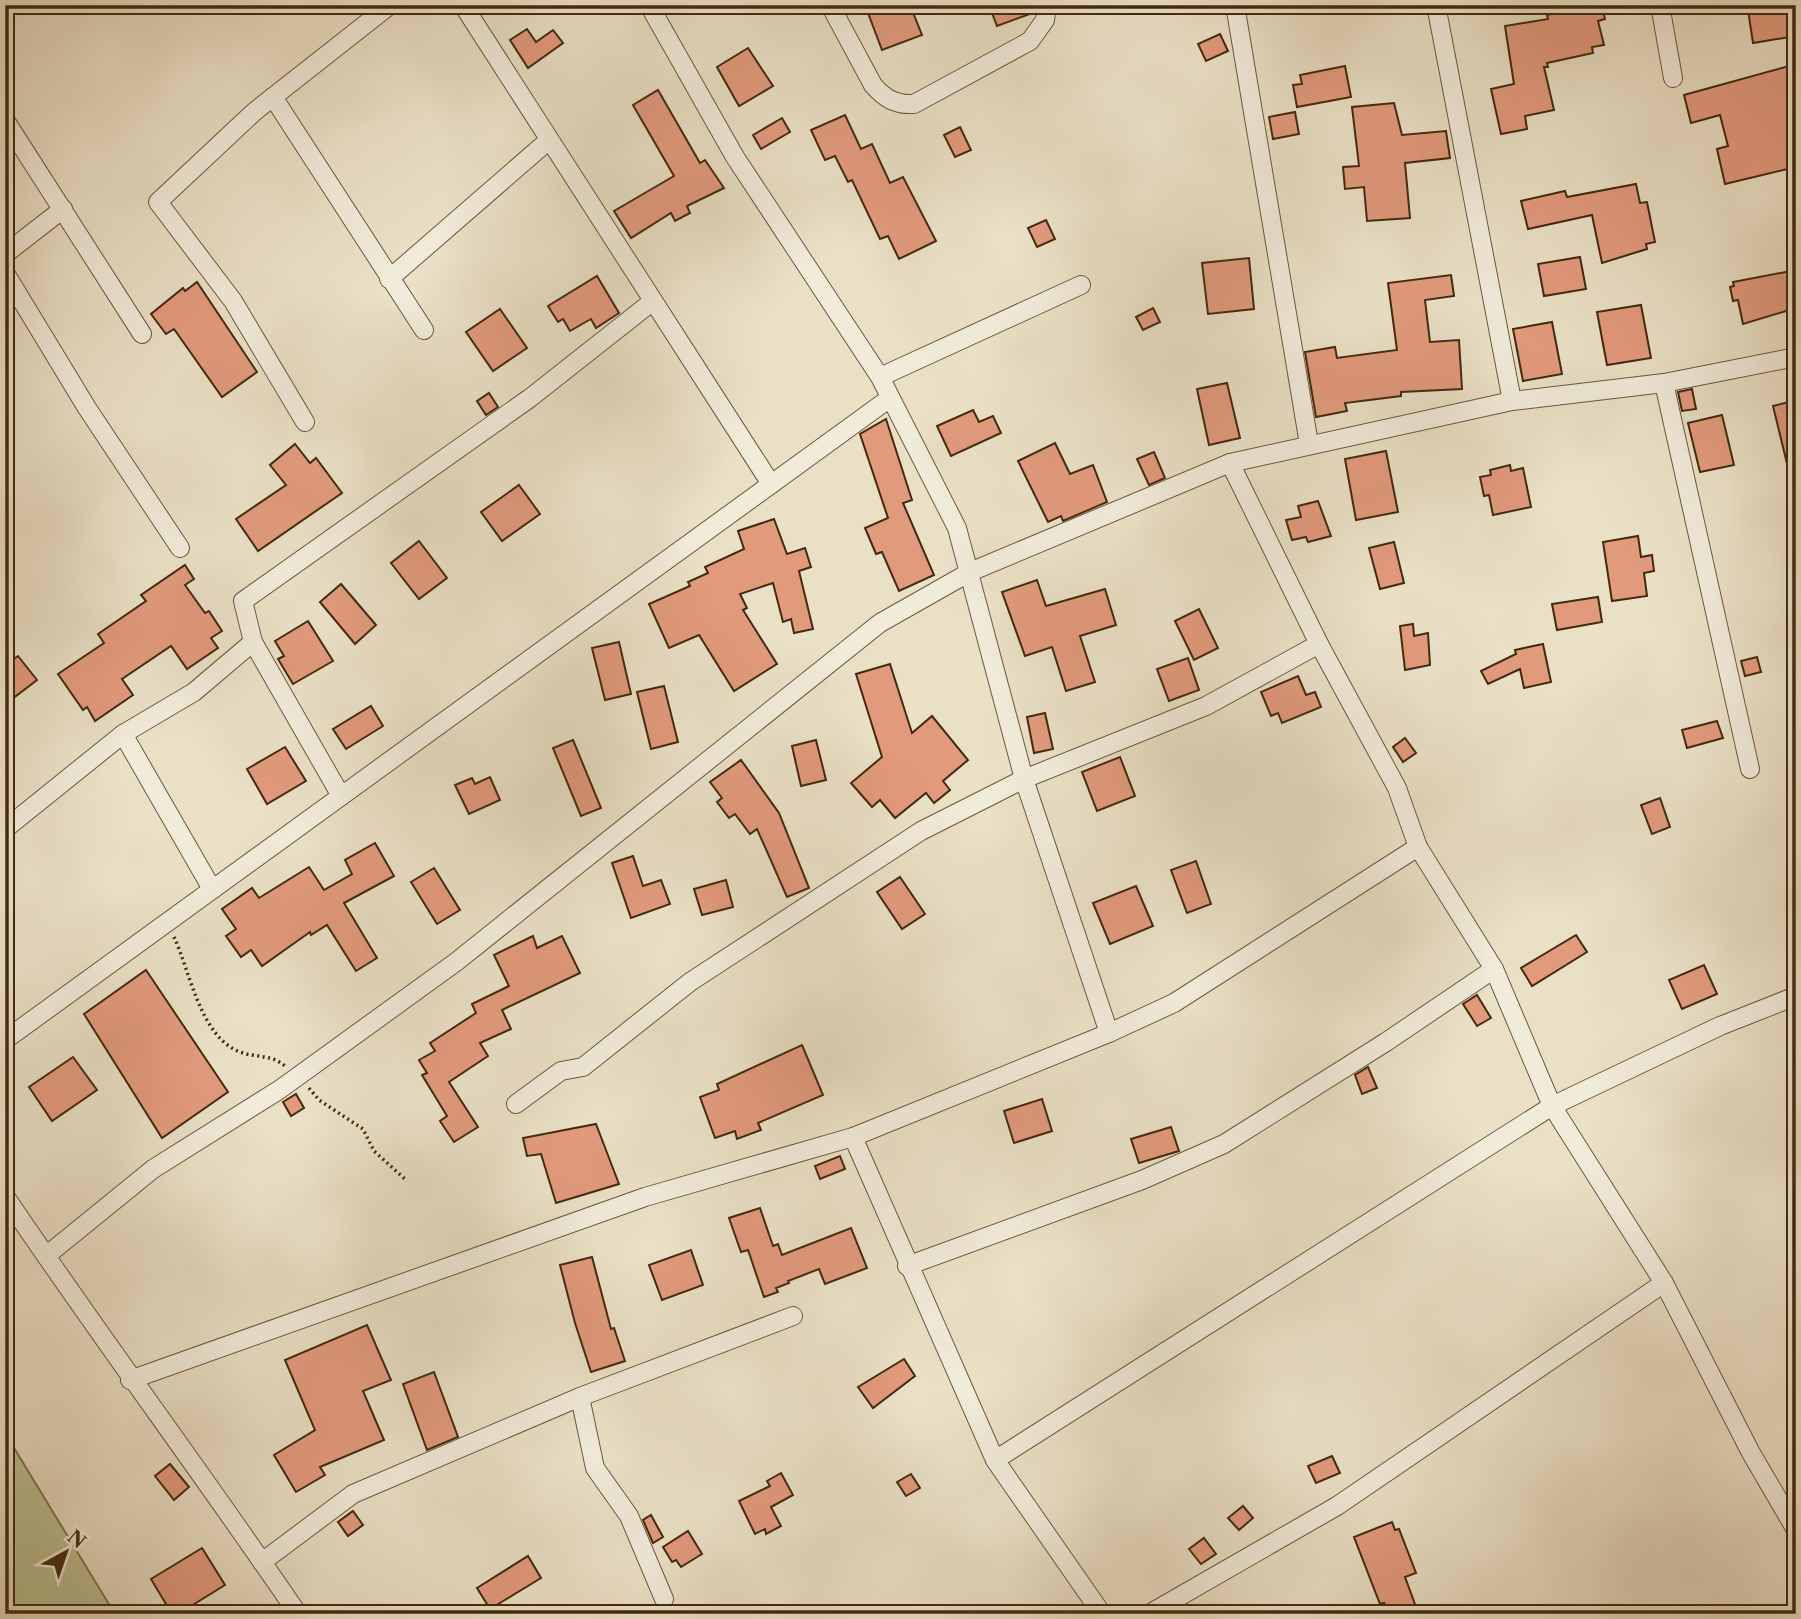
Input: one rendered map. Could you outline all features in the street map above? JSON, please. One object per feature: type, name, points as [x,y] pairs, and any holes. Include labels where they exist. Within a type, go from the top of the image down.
[{"type":"street","points":[[305,422],[233,301],[159,202],[273,97],[390,5]]},
{"type":"street","points":[[463,5],[771,484]]},
{"type":"street","points":[[649,5],[735,157],[880,377],[940,489],[957,528],[970,572],[1024,779],[1109,1033]]},
{"type":"street","points":[[830,5],[873,85],[883,97],[901,105],[914,104],[1030,41],[1045,20],[1047,5]]},
{"type":"street","points":[[1234,5],[1309,444]]},
{"type":"street","points":[[1436,5],[1512,401]]},
{"type":"street","points":[[1660,5],[1673,78]]},
{"type":"street","points":[[273,97],[424,330]]},
{"type":"street","points":[[5,120],[142,334]]},
{"type":"street","points":[[389,279],[549,140]]},
{"type":"street","points":[[5,254],[63,209]]},
{"type":"street","points":[[5,273],[87,408],[180,548]]},
{"type":"street","points":[[880,377],[1081,285]]},
{"type":"street","points":[[341,796],[253,642],[243,601],[530,398],[653,301]]},
{"type":"street","points":[[46,1256],[153,1169],[298,1076],[456,962],[880,623],[970,572],[1230,463],[1512,401],[1664,383],[1796,358]]},
{"type":"street","points":[[1664,383],[1750,769]]},
{"type":"street","points":[[5,1040],[890,398]]},
{"type":"street","points":[[1230,463],[1319,644],[1396,788],[1418,846],[1494,969],[1552,1106],[1664,1283],[1751,1453],[1796,1530]]},
{"type":"street","points":[[5,829],[123,734],[194,692],[253,642]]},
{"type":"street","points":[[516,1104],[561,1071],[583,1067],[690,982],[921,831],[1024,779],[1206,706],[1319,644]]},
{"type":"street","points":[[123,734],[212,889]]},
{"type":"street","points":[[130,1380],[645,1197],[853,1137],[1109,1033],[1174,1003],[1418,846]]},
{"type":"street","points":[[907,1266],[1142,1180],[1223,1144],[1386,1042],[1494,969]]},
{"type":"street","points":[[995,1460],[1552,1106],[1720,1026],[1796,996]]},
{"type":"street","points":[[853,1137],[907,1266],[995,1460],[1102,1614]]},
{"type":"street","points":[[5,1196],[130,1380],[186,1450],[298,1614]]},
{"type":"street","points":[[1149,1614],[1336,1506],[1664,1283]]},
{"type":"street","points":[[262,1562],[354,1494],[580,1397],[793,1316]]},
{"type":"street","points":[[580,1397],[595,1468],[629,1516],[664,1599]]},
{"type":"path","points":[[167,923],[185,960],[194,994],[211,1025],[240,1052],[277,1059],[298,1076],[319,1100],[363,1129],[374,1151],[406,1180]]},
{"type":"green space","points":[[5,1433],[110,1606],[114,1614],[5,1614]]},
{"type":"building","points":[[865,5],[910,5],[922,35],[882,50]]},
{"type":"building","points":[[989,5],[1035,5],[1035,12],[997,26]]},
{"type":"building","points":[[1602,5],[1605,19],[1598,21],[1604,45],[1592,47],[1593,53],[1547,63],[1548,67],[1544,67],[1554,110],[1525,116],[1527,129],[1501,134],[1491,89],[1514,84],[1505,26],[1548,19],[1547,15]]},
{"type":"building","points":[[1794,5],[1796,36],[1753,43],[1748,10]]},
{"type":"building","points":[[527,29],[536,42],[553,30],[563,43],[528,68],[510,40]]},
{"type":"building","points":[[1220,34],[1228,51],[1206,61],[1198,44]]},
{"type":"building","points":[[748,48],[773,86],[739,106],[717,67]]},
{"type":"building","points":[[1796,64],[1796,167],[1725,184],[1717,149],[1728,146],[1720,115],[1691,123],[1684,95]]},
{"type":"building","points":[[1345,66],[1351,97],[1297,107],[1293,85],[1302,84],[1300,75]]},
{"type":"building","points":[[658,90],[700,163],[705,160],[724,188],[687,206],[690,213],[675,221],[671,213],[631,238],[614,211],[674,176],[633,105]]},
{"type":"building","points":[[1394,103],[1402,135],[1446,131],[1450,158],[1405,163],[1410,218],[1367,221],[1364,187],[1345,189],[1343,167],[1359,166],[1352,107]]},
{"type":"building","points":[[1295,112],[1299,134],[1273,139],[1269,117]]},
{"type":"building","points":[[845,115],[861,149],[872,144],[890,183],[903,177],[936,241],[899,259],[888,236],[880,239],[852,180],[848,182],[835,156],[825,160],[811,130]]},
{"type":"building","points":[[782,118],[790,132],[761,149],[753,135]]},
{"type":"building","points":[[960,127],[971,150],[955,157],[944,135]]},
{"type":"building","points":[[1636,184],[1640,203],[1647,202],[1655,242],[1646,244],[1647,249],[1602,263],[1592,215],[1528,229],[1521,201],[1565,191],[1567,197]]},
{"type":"building","points":[[1046,220],[1055,239],[1037,247],[1028,228]]},
{"type":"building","points":[[1580,257],[1586,289],[1544,296],[1538,264]]},
{"type":"building","points":[[1249,258],[1254,309],[1208,314],[1202,263]]},
{"type":"building","points":[[1796,270],[1796,308],[1743,324],[1738,300],[1733,301],[1730,287],[1734,286],[1733,282]]},
{"type":"building","points":[[1451,275],[1454,296],[1425,300],[1430,342],[1459,340],[1462,389],[1401,392],[1401,396],[1345,403],[1347,411],[1316,417],[1305,352],[1335,347],[1337,358],[1397,350],[1388,283]]},
{"type":"building","points":[[597,276],[619,313],[596,328],[591,319],[570,331],[563,319],[558,322],[548,306]]},
{"type":"building","points":[[197,282],[257,372],[222,397],[174,329],[166,334],[151,314],[183,288],[185,291]]},
{"type":"building","points":[[1641,305],[1651,358],[1607,365],[1597,312]]},
{"type":"building","points":[[1153,308],[1160,322],[1143,330],[1136,317]]},
{"type":"building","points":[[500,309],[527,348],[493,371],[466,332]]},
{"type":"building","points":[[1552,322],[1562,374],[1523,381],[1513,329]]},
{"type":"building","points":[[1227,383],[1240,438],[1209,445],[1197,389]]},
{"type":"building","points":[[1692,389],[1696,409],[1682,411],[1678,392]]},
{"type":"building","points":[[489,393],[498,407],[486,415],[477,401]]},
{"type":"building","points":[[1796,400],[1796,475],[1790,476],[1773,406]]},
{"type":"building","points":[[973,410],[979,422],[993,416],[1001,433],[951,456],[937,426]]},
{"type":"building","points":[[1722,415],[1734,465],[1700,472],[1688,423]]},
{"type":"building","points":[[886,419],[912,500],[903,503],[934,575],[899,591],[882,552],[876,554],[865,528],[888,518],[860,434]]},
{"type":"building","points":[[1055,443],[1070,474],[1093,465],[1107,502],[1063,521],[1061,516],[1048,522],[1018,461]]},
{"type":"building","points":[[295,444],[310,463],[316,458],[342,493],[258,551],[236,519],[286,485],[270,465]]},
{"type":"building","points":[[1386,451],[1398,512],[1356,520],[1345,459]]},
{"type":"building","points":[[1154,452],[1165,478],[1149,485],[1137,459]]},
{"type":"building","points":[[1510,465],[1511,471],[1523,468],[1531,507],[1493,515],[1489,495],[1484,496],[1480,477],[1491,475],[1490,470]]},
{"type":"building","points":[[519,485],[540,514],[502,541],[481,512]]},
{"type":"building","points":[[1318,501],[1331,536],[1308,542],[1306,537],[1292,540],[1286,520],[1301,517],[1298,506]]},
{"type":"building","points":[[774,519],[787,554],[805,548],[811,567],[799,571],[813,629],[794,633],[791,619],[783,622],[773,583],[740,594],[747,608],[743,610],[777,664],[734,691],[699,635],[669,648],[649,604],[690,586],[688,582],[708,573],[705,567],[744,549],[738,531]]},
{"type":"building","points":[[1638,536],[1641,557],[1652,555],[1654,571],[1644,573],[1647,596],[1612,601],[1603,542]]},
{"type":"building","points":[[419,541],[447,578],[419,599],[391,563]]},
{"type":"building","points":[[1394,542],[1404,583],[1380,589],[1369,548]]},
{"type":"building","points":[[185,565],[194,579],[185,585],[205,613],[209,611],[222,631],[211,638],[218,648],[187,669],[171,646],[122,679],[133,695],[95,721],[87,707],[83,710],[58,674],[104,643],[98,634],[146,601],[141,595]]},
{"type":"building","points":[[1037,580],[1046,606],[1105,589],[1116,625],[1080,636],[1095,682],[1066,691],[1052,647],[1025,656],[1002,592]]},
{"type":"building","points":[[341,584],[376,625],[355,644],[320,602]]},
{"type":"building","points":[[1598,597],[1602,622],[1557,630],[1552,604]]},
{"type":"building","points":[[1199,609],[1218,648],[1194,660],[1175,621]]},
{"type":"building","points":[[308,621],[333,661],[293,684],[278,659],[284,656],[275,641]]},
{"type":"building","points":[[1413,624],[1414,636],[1428,633],[1430,665],[1405,670],[1400,626]]},
{"type":"building","points":[[619,642],[631,694],[605,700],[592,648]]},
{"type":"building","points":[[1543,644],[1551,682],[1524,688],[1520,669],[1488,684],[1481,671],[1516,654],[1515,650]]},
{"type":"building","points":[[18,656],[37,680],[12,699],[5,690],[5,665]]},
{"type":"building","points":[[1757,657],[1761,672],[1745,676],[1741,661]]},
{"type":"building","points":[[1188,658],[1199,690],[1169,701],[1157,669]]},
{"type":"building","points":[[890,664],[912,733],[932,716],[968,760],[943,781],[950,790],[934,803],[926,793],[895,818],[880,800],[872,807],[851,783],[882,757],[856,674]]},
{"type":"building","points":[[1298,676],[1306,695],[1315,692],[1321,707],[1282,723],[1278,713],[1271,716],[1261,692]]},
{"type":"building","points":[[664,686],[678,742],[651,749],[637,692]]},
{"type":"building","points":[[371,706],[383,726],[346,749],[333,729]]},
{"type":"building","points":[[1045,713],[1053,749],[1034,753],[1027,717]]},
{"type":"building","points":[[1717,721],[1723,738],[1687,748],[1682,730]]},
{"type":"building","points":[[1405,738],[1416,753],[1403,762],[1393,747]]},
{"type":"building","points":[[573,740],[601,808],[581,816],[553,748]]},
{"type":"building","points":[[816,740],[826,780],[801,786],[792,746]]},
{"type":"building","points":[[285,747],[306,781],[267,804],[247,769]]},
{"type":"building","points":[[1120,757],[1135,796],[1097,811],[1082,772]]},
{"type":"building","points":[[741,760],[779,813],[809,888],[787,897],[757,829],[750,834],[735,814],[729,818],[717,802],[722,798],[710,782]]},
{"type":"building","points":[[490,777],[500,800],[469,814],[455,785],[472,778],[475,784]]},
{"type":"building","points":[[1660,798],[1670,827],[1652,834],[1641,805]]},
{"type":"building","points":[[375,843],[394,876],[344,903],[377,958],[356,971],[327,925],[311,935],[310,932],[262,966],[251,950],[241,957],[226,936],[236,929],[222,909],[252,888],[259,898],[309,867],[324,890],[352,874],[345,860]]},
{"type":"building","points":[[633,856],[643,886],[661,880],[670,904],[631,918],[612,863]]},
{"type":"building","points":[[1196,861],[1211,904],[1187,913],[1171,870]]},
{"type":"building","points":[[434,868],[460,910],[437,924],[411,882]]},
{"type":"building","points":[[900,877],[925,914],[902,929],[877,892]]},
{"type":"building","points":[[726,880],[733,907],[702,915],[694,889]]},
{"type":"building","points":[[1136,886],[1153,926],[1110,944],[1093,903]]},
{"type":"building","points":[[1576,935],[1587,952],[1532,986],[1521,968]]},
{"type":"building","points":[[533,936],[537,948],[562,936],[580,973],[502,1010],[511,1029],[480,1043],[488,1056],[449,1082],[478,1127],[454,1142],[440,1121],[447,1116],[422,1075],[427,1073],[419,1060],[435,1051],[430,1043],[476,1013],[472,1004],[509,986],[494,955]]},
{"type":"building","points":[[1704,965],[1717,994],[1682,1009],[1669,980]]},
{"type":"building","points":[[146,970],[228,1092],[162,1138],[84,1014]]},
{"type":"building","points":[[1477,995],[1491,1018],[1477,1026],[1463,1004]]},
{"type":"building","points":[[802,1045],[823,1095],[758,1123],[761,1130],[737,1139],[735,1131],[715,1138],[700,1097],[719,1090],[717,1084]]},
{"type":"building","points":[[73,1057],[97,1090],[52,1121],[29,1087]]},
{"type":"building","points":[[1368,1067],[1377,1088],[1362,1094],[1355,1075]]},
{"type":"building","points":[[296,1094],[304,1108],[291,1116],[283,1102]]},
{"type":"building","points":[[1042,1099],[1052,1131],[1014,1143],[1004,1111]]},
{"type":"building","points":[[596,1124],[619,1184],[556,1203],[541,1154],[527,1156],[523,1138]]},
{"type":"building","points":[[1171,1127],[1179,1151],[1139,1163],[1131,1139]]},
{"type":"building","points":[[840,1156],[845,1169],[820,1179],[815,1166]]},
{"type":"building","points":[[760,1208],[773,1246],[778,1244],[782,1255],[851,1228],[867,1268],[825,1284],[819,1269],[788,1281],[789,1283],[776,1288],[778,1292],[764,1297],[748,1250],[741,1252],[729,1218]]},
{"type":"building","points":[[691,1250],[703,1285],[662,1300],[649,1265]]},
{"type":"building","points":[[592,1257],[611,1329],[614,1328],[625,1361],[591,1372],[560,1265]]},
{"type":"building","points":[[367,1325],[391,1380],[363,1391],[384,1440],[320,1467],[325,1475],[296,1492],[274,1455],[315,1430],[285,1360]]},
{"type":"building","points":[[904,1359],[915,1376],[873,1408],[858,1387]]},
{"type":"building","points":[[434,1372],[458,1437],[427,1450],[403,1384]]},
{"type":"building","points":[[1332,1456],[1340,1473],[1316,1483],[1308,1466]]},
{"type":"building","points":[[170,1464],[189,1487],[174,1500],[155,1476]]},
{"type":"building","points":[[781,1473],[793,1495],[771,1507],[781,1526],[766,1534],[765,1529],[755,1534],[739,1501],[770,1486],[767,1481]]},
{"type":"building","points":[[911,1474],[920,1488],[906,1496],[897,1482]]},
{"type":"building","points":[[1243,1506],[1253,1518],[1239,1530],[1228,1518]]},
{"type":"building","points":[[353,1511],[363,1525],[348,1536],[338,1522]]},
{"type":"building","points":[[651,1515],[663,1537],[653,1543],[643,1520]]},
{"type":"building","points":[[1392,1522],[1395,1530],[1399,1529],[1416,1573],[1405,1577],[1416,1607],[1398,1614],[1389,1614],[1384,1603],[1380,1604],[1354,1537]]},
{"type":"building","points":[[688,1531],[702,1554],[681,1567],[676,1560],[672,1562],[663,1547]]},
{"type":"building","points":[[1204,1538],[1216,1554],[1201,1564],[1189,1549]]},
{"type":"building","points":[[202,1548],[225,1585],[178,1614],[172,1614],[151,1579]]},
{"type":"building","points":[[528,1556],[541,1578],[490,1609],[477,1588]]}]
